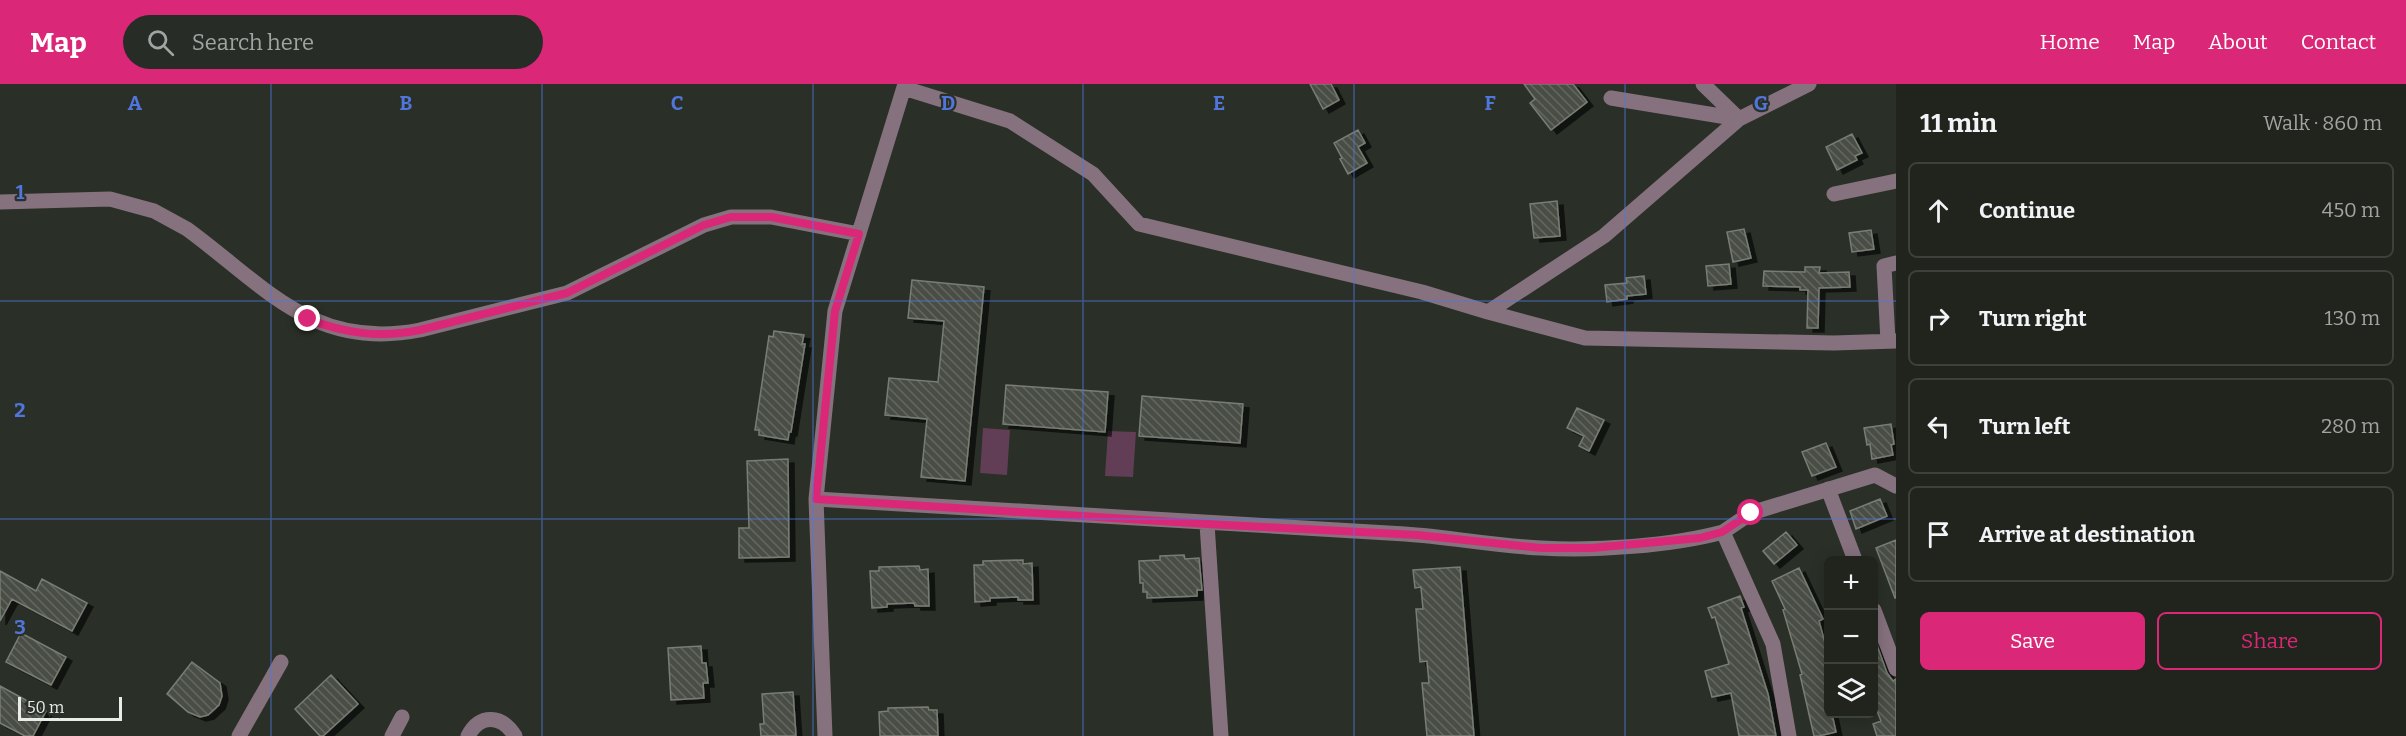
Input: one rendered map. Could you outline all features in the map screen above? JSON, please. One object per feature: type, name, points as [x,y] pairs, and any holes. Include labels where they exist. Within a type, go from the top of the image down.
[{"type":"street","points":[[1702,84],[1739,119]]},
{"type":"street","points":[[1488,312],[1604,236],[1739,119],[1809,84]]},
{"type":"street","points":[[825,736],[816,499],[835,311],[905,86],[1010,121],[1093,174],[1139,224],[1422,292],[1585,338],[1834,343],[1892,341],[1884,266],[1896,264]]},
{"type":"street","points":[[1611,98],[1739,119]]},
{"type":"street","points":[[1834,194],[1896,181]]},
{"type":"street","points":[[0,202],[110,199],[153,211],[187,229],[295,312],[337,329],[369,334],[420,330],[567,293],[704,225],[731,217],[771,217],[859,234]]},
{"type":"street","points":[[816,499],[1417,535],[1541,548],[1592,548],[1700,538],[1722,532],[1751,513],[1875,475],[1896,486]]},
{"type":"street","points":[[1828,489],[1853,556]]},
{"type":"street","points":[[1207,524],[1221,736]]},
{"type":"street","points":[[1722,532],[1773,644],[1790,736]]},
{"type":"street","points":[[1878,621],[1896,669]]},
{"type":"street","points":[[239,736],[281,662]]},
{"type":"street","points":[[392,736],[402,717]]},
{"type":"street","points":[[468,736],[477,724],[487,720],[499,722],[510,728],[515,736]]},
{"type":"shaded area","points":[[983,428],[1010,430],[1007,475],[980,473]]},
{"type":"shaded area","points":[[1108,431],[1136,432],[1133,477],[1105,476]]},
{"type":"building","points":[[1310,84],[1331,84],[1339,100],[1323,109]]},
{"type":"building","points":[[1524,84],[1573,84],[1587,102],[1551,130],[1530,103],[1535,99]]},
{"type":"building","points":[[1358,130],[1365,143],[1358,147],[1367,163],[1348,174],[1334,143]]},
{"type":"building","points":[[1852,134],[1862,153],[1855,156],[1857,160],[1837,170],[1826,147]]},
{"type":"building","points":[[1557,201],[1560,236],[1534,238],[1530,204]]},
{"type":"building","points":[[1744,229],[1751,258],[1733,262],[1727,232]]},
{"type":"building","points":[[1871,230],[1874,249],[1852,252],[1849,233]]},
{"type":"building","points":[[1729,264],[1731,284],[1708,286],[1706,266]]},
{"type":"building","points":[[1805,267],[1820,267],[1819,273],[1849,272],[1850,287],[1819,288],[1818,328],[1807,328],[1808,290],[1800,290],[1800,287],[1763,286],[1764,271],[1805,272]]},
{"type":"building","points":[[1644,276],[1646,294],[1627,296],[1627,299],[1607,302],[1605,285],[1627,283],[1626,278]]},
{"type":"building","points":[[912,280],[984,287],[965,481],[921,477],[927,419],[885,415],[889,378],[938,382],[944,321],[908,318]]},
{"type":"building","points":[[774,331],[804,335],[802,344],[805,344],[788,440],[759,435],[759,430],[755,430],[769,336],[773,337]]},
{"type":"building","points":[[1006,385],[1108,392],[1105,432],[1003,424]]},
{"type":"building","points":[[1142,396],[1243,404],[1240,443],[1139,436]]},
{"type":"building","points":[[1577,408],[1604,420],[1589,451],[1579,446],[1584,436],[1567,428]]},
{"type":"building","points":[[1891,424],[1893,455],[1872,459],[1870,444],[1867,445],[1864,428]]},
{"type":"building","points":[[1826,443],[1836,467],[1812,476],[1802,452]]},
{"type":"building","points":[[788,459],[789,557],[739,558],[739,528],[749,528],[747,461]]},
{"type":"building","points":[[1880,499],[1887,516],[1856,529],[1850,511]]},
{"type":"building","points":[[1786,532],[1797,545],[1774,564],[1763,551]]},
{"type":"building","points":[[1896,540],[1896,598],[1895,598],[1876,548]]},
{"type":"building","points":[[1184,555],[1185,559],[1199,558],[1202,590],[1197,590],[1197,596],[1147,598],[1147,592],[1143,592],[1143,583],[1140,583],[1139,561],[1160,560],[1160,556]]},
{"type":"building","points":[[1023,560],[1023,564],[1032,563],[1033,600],[1018,600],[1018,597],[990,598],[990,601],[975,602],[974,565],[983,565],[983,561]]},
{"type":"building","points":[[919,566],[920,570],[928,569],[929,606],[915,606],[914,603],[887,604],[887,607],[872,608],[870,571],[879,571],[879,567]]},
{"type":"building","points":[[1460,567],[1474,736],[1427,736],[1422,683],[1429,683],[1427,661],[1420,662],[1416,609],[1423,609],[1421,587],[1415,588],[1413,570]]},
{"type":"building","points":[[1799,568],[1823,619],[1819,621],[1824,639],[1824,718],[1833,718],[1836,732],[1814,736],[1800,675],[1802,674],[1783,610],[1785,609],[1772,581]]},
{"type":"building","points":[[0,571],[36,591],[42,579],[87,603],[72,631],[12,599],[0,621]]},
{"type":"building","points":[[1740,596],[1744,607],[1741,608],[1768,694],[1776,736],[1739,736],[1731,693],[1712,697],[1705,671],[1729,664],[1715,617],[1712,618],[1708,608]]},
{"type":"building","points":[[21,633],[66,657],[51,685],[6,662]]},
{"type":"building","points":[[701,646],[702,663],[706,663],[708,683],[703,683],[704,698],[671,700],[668,648]]},
{"type":"building","points":[[1878,648],[1887,673],[1893,681],[1896,679],[1896,736],[1877,736],[1873,724],[1881,721],[1878,713]]},
{"type":"building","points":[[192,662],[220,683],[222,696],[219,705],[208,715],[200,717],[188,712],[167,694]]},
{"type":"building","points":[[331,675],[358,704],[323,736],[320,736],[295,709]]},
{"type":"building","points":[[0,686],[46,711],[33,736],[25,736],[0,723]]},
{"type":"building","points":[[793,692],[796,736],[761,736],[760,724],[764,724],[762,694]]},
{"type":"building","points":[[928,707],[929,710],[937,710],[938,736],[880,736],[879,712],[888,711],[888,708]]},
{"type":"route","points":[[308,319],[337,329],[369,334],[386,335],[420,330],[567,293],[704,225],[731,217],[758,215],[859,234],[835,311],[816,499],[1417,535],[1541,548],[1592,548],[1700,538],[1722,532],[1751,513]]}]
